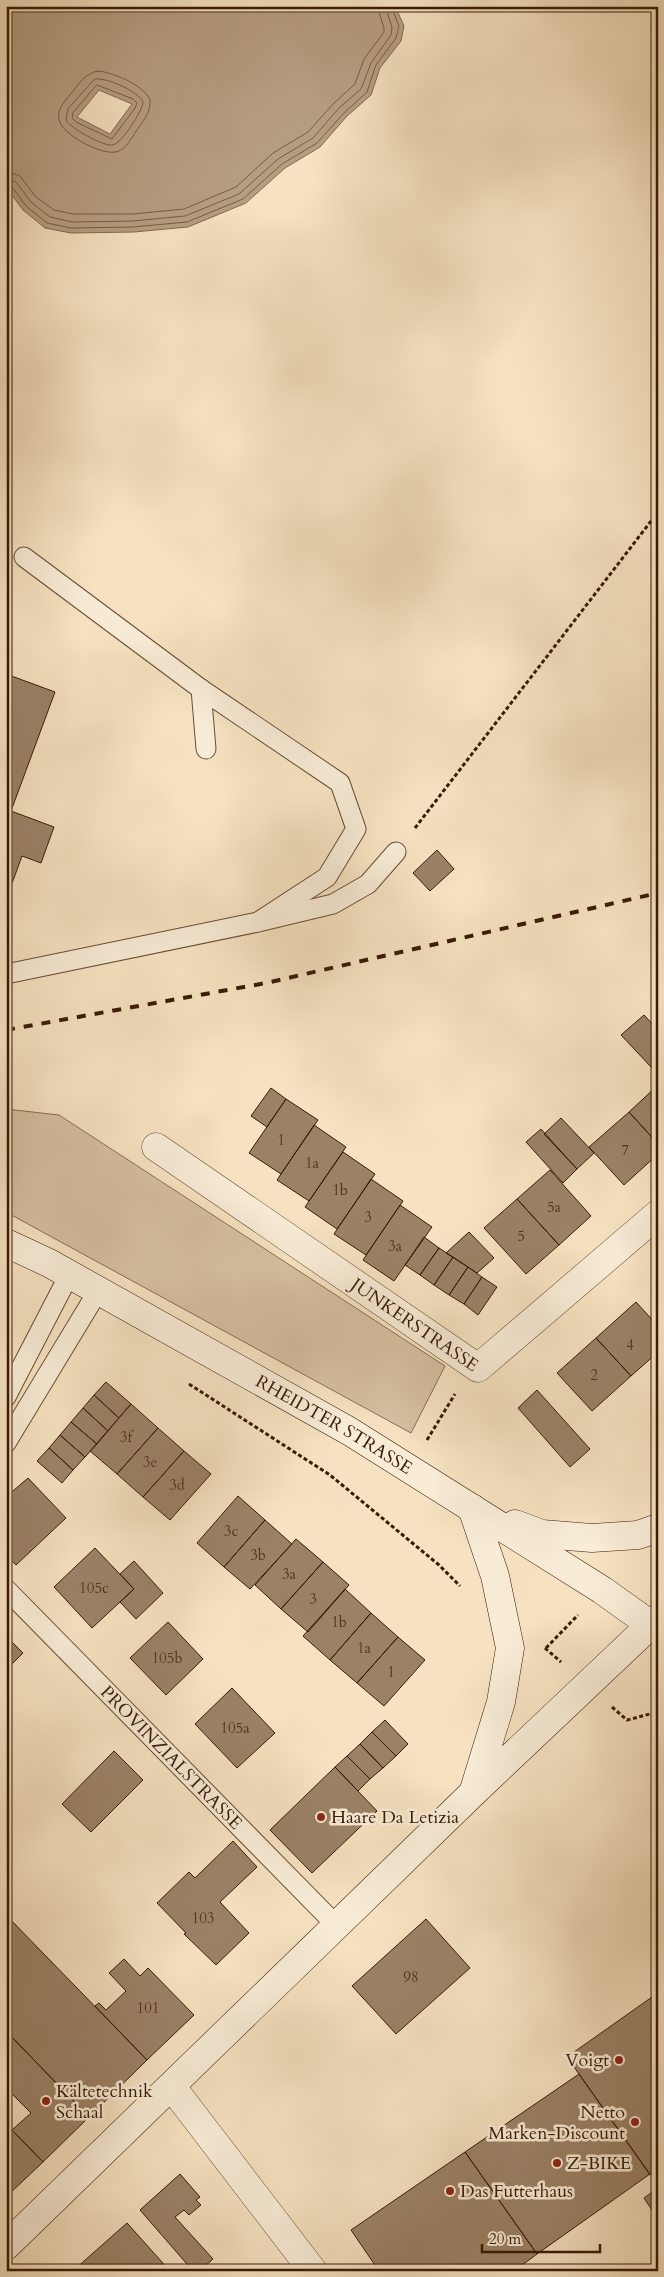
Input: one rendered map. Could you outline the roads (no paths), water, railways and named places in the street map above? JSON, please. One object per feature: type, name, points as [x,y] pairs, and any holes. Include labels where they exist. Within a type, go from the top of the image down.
[{"type":"street","name":"JUNKERSTRASSE","points":[[156,1147],[478,1368],[658,1214]]},
{"type":"street","name":"RHEIDTER STRASSE","points":[[6,1243],[69,1275],[349,1431],[655,1624]]},
{"type":"street","points":[[472,1508],[542,1534],[592,1538],[638,1535],[658,1528]]},
{"type":"street","points":[[472,1508],[495,1576],[510,1648],[501,1702],[474,1792]]},
{"type":"street","points":[[6,2246],[474,1792],[655,1624]]},
{"type":"street","points":[[172,2087],[313,2271]]},
{"type":"lane","points":[[24,557],[201,688],[340,784],[356,829],[328,877],[258,922]]},
{"type":"lane","points":[[201,688],[206,749]]},
{"type":"lane","points":[[6,974],[258,922],[333,904],[368,884],[396,852]]},
{"type":"lane","points":[[6,1396],[69,1275]]},
{"type":"lane","points":[[6,1444],[98,1291]]},
{"type":"lane","name":"PROVINZIALSTRASSE","points":[[6,1590],[337,1926]]},
{"type":"water","points":[[6,6],[395,6],[404,26],[401,41],[380,68],[371,95],[347,116],[320,147],[285,168],[246,203],[188,227],[134,232],[71,233],[45,228],[23,210],[6,187]],"holes":[[[99,90],[132,104],[110,134],[77,117]]]},
{"type":"railway","points":[[6,1030],[266,983],[658,893]]},
{"type":"place","name":"Haare Da Letizia","points":[[321,1817]]},
{"type":"place","name":"Voigt","points":[[619,2060]]},
{"type":"place","name":"Kältetechnik Schaal","points":[[46,2101]]},
{"type":"place","name":"Netto Marken-Discount","points":[[635,2122]]},
{"type":"place","name":"Z-BIKE","points":[[557,2163]]},
{"type":"place","name":"Das Futterhaus","points":[[450,2191]]}]
